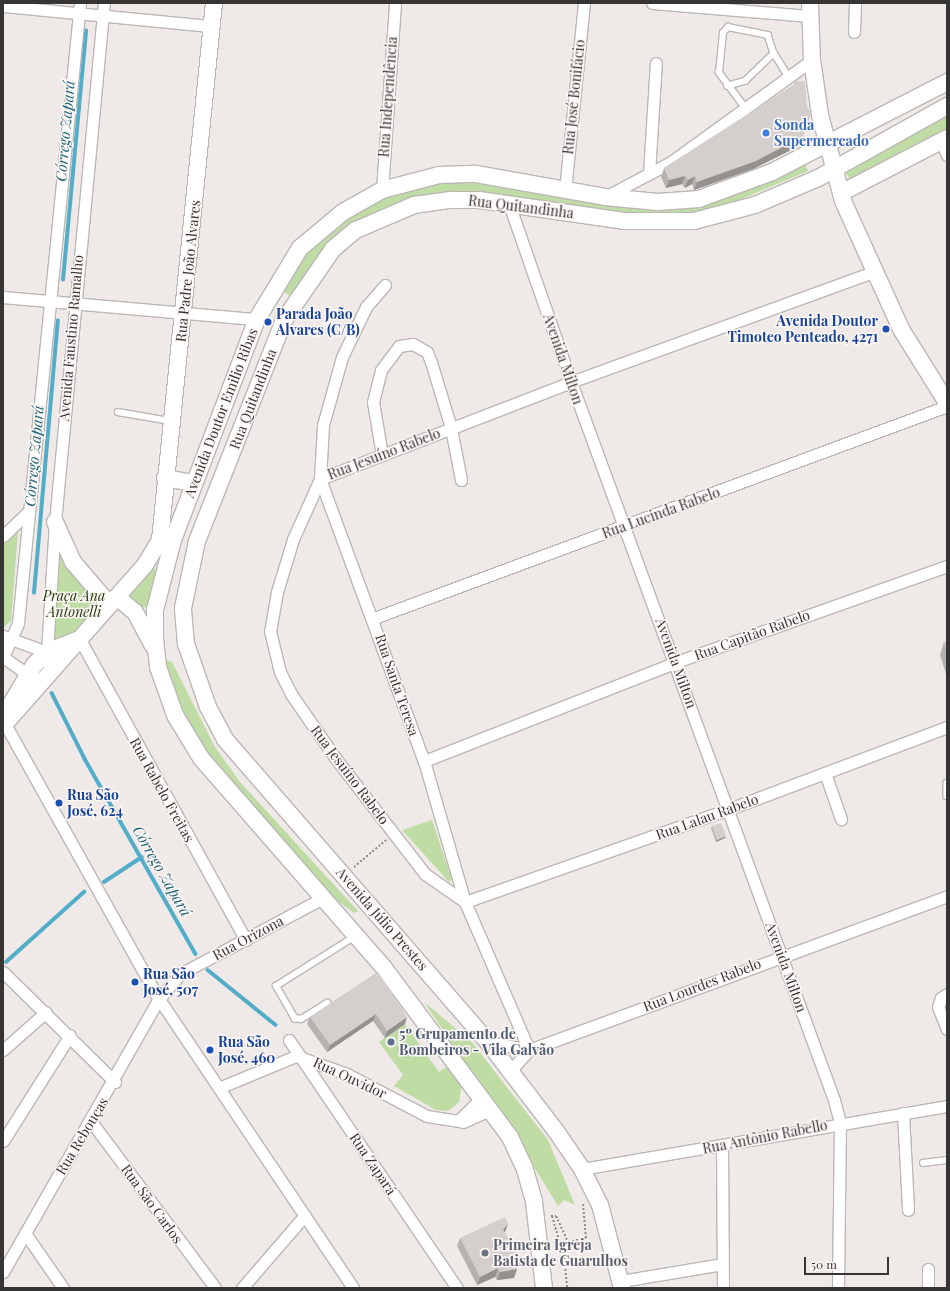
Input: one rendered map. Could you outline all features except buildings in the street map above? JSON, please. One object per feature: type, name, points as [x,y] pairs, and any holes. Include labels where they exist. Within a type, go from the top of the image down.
[{"type":"main road","name":"Rua Padre João Alvares","points":[[166,540],[165,478],[185,313],[214,3]]},
{"type":"main road","points":[[810,10],[812,60],[826,145],[841,193],[873,272],[901,329],[947,403]]},
{"type":"main road","points":[[826,145],[947,82]]},
{"type":"main road","name":"Rua Quitandinha","points":[[197,541],[284,320],[333,249],[356,230],[414,205],[479,200],[625,221],[694,221],[755,205],[833,169],[947,106]]},
{"type":"main road","name":"Avenida Doutor Emilio Ribas","points":[[4,725],[14,718],[79,638],[166,540],[194,483],[257,319],[300,248],[343,212],[382,190],[439,175],[476,174],[605,197],[658,202],[699,199],[772,172],[826,145]]},
{"type":"main road","points":[[841,193],[945,145]]},
{"type":"main road","points":[[165,478],[194,483]]},
{"type":"main road","points":[[55,522],[73,562],[113,600],[135,612],[156,653],[175,715],[201,758],[385,969],[510,1137],[544,1217],[544,1288]]},
{"type":"main road","points":[[156,653],[155,610],[166,540],[197,541]]},
{"type":"main road","name":"Avenida Júlio Prestes","points":[[197,541],[183,608],[186,644],[208,708],[244,765],[344,875],[511,1070],[582,1169],[600,1205],[622,1285]]},
{"type":"main road","name":"Avenida Doutor Emilio Ribas","points":[[4,725],[6,712],[27,675],[47,652],[79,638]]},
{"type":"street","name":"Avenida Faustino Ramalho","points":[[46,677],[55,522],[73,302],[104,3]]},
{"type":"street","name":"Rua Independência","points":[[382,190],[395,3]]},
{"type":"street","name":"Rua José Bonifácio","points":[[565,190],[584,3]]},
{"type":"street","points":[[652,3],[810,10]]},
{"type":"street","points":[[854,32],[855,3]]},
{"type":"street","points":[[3,6],[80,8],[103,15],[212,26]]},
{"type":"street","name":"Avenida Faustino Ramalho","points":[[3,657],[8,639],[18,623],[80,8]]},
{"type":"street","points":[[605,197],[671,162],[788,75],[812,60]]},
{"type":"street","points":[[649,173],[656,63]]},
{"type":"street","name":"Avenida Milton","points":[[509,204],[570,382],[676,662],[782,955],[840,1122],[838,1288]]},
{"type":"street","name":"Rua Jesuíno Rabelo","points":[[465,902],[425,874],[394,834],[291,694],[274,651],[270,631],[277,592],[293,539],[320,479],[570,382],[873,272]]},
{"type":"street","name":"Rua Santa Teresa","points":[[386,285],[366,307],[342,357],[323,425],[320,479],[374,618],[424,761],[465,902],[529,1050]]},
{"type":"street","points":[[3,296],[257,319]]},
{"type":"street","points":[[382,455],[373,402],[381,370],[399,346],[413,344],[427,352],[451,428],[461,480]]},
{"type":"street","name":"Rua Lucinda Rabelo","points":[[374,618],[947,406]]},
{"type":"street","points":[[3,536],[28,512]]},
{"type":"street","name":"Rua Capitão Rabelo","points":[[424,761],[676,662],[947,566]]},
{"type":"street","name":"Rua Rabelo Freitas","points":[[79,638],[246,940]]},
{"type":"street","points":[[8,639],[47,652]]},
{"type":"street","points":[[3,657],[27,675],[46,677]]},
{"type":"street","points":[[4,725],[159,998],[221,1087],[353,1288]]},
{"type":"street","name":"Rua Lalau Rabelo","points":[[465,902],[729,809],[947,727]]},
{"type":"street","points":[[825,773],[841,819]]},
{"type":"street","name":"Rua Lourdes Rabelo","points":[[511,1070],[529,1050],[782,955],[947,896]]},
{"type":"street","name":"Rua Orizona","points":[[159,998],[180,974],[323,898]]},
{"type":"street","points":[[3,972],[70,1035],[115,1082]]},
{"type":"street","points":[[947,994],[941,998],[938,1007],[947,1029]]},
{"type":"street","name":"Rua Rebouças","points":[[3,1272],[90,1120],[115,1082],[159,998]]},
{"type":"street","points":[[3,1050],[46,1012]]},
{"type":"street","points":[[3,1141],[70,1035]]},
{"type":"street","name":"Rua Zapará","points":[[289,1040],[296,1056],[457,1288]]},
{"type":"street","points":[[488,1042],[529,1050]]},
{"type":"street","name":"Rua Ouvidor","points":[[221,1087],[296,1056],[347,1074],[427,1116],[456,1121],[486,1104]]},
{"type":"street","name":"Rua Antônio Rabello","points":[[582,1169],[722,1146],[840,1122],[947,1106]]},
{"type":"street","points":[[903,1113],[908,1210]]},
{"type":"street","name":"Rua São Carlos","points":[[90,1120],[215,1288]]},
{"type":"street","points":[[722,1146],[723,1288]]},
{"type":"street","points":[[242,1288],[305,1215]]},
{"type":"street","points":[[25,1233],[63,1288]]},
{"type":"street","points":[[622,1285],[723,1264]]},
{"type":"street","points":[[928,1269],[928,1288]]},
{"type":"lane","points":[[745,108],[727,86],[719,73],[723,33],[728,28],[764,32],[768,35],[774,53],[788,75]]},
{"type":"lane","points":[[727,86],[745,81],[774,53]]},
{"type":"lane","points":[[118,412],[172,421]]},
{"type":"lane","points":[[947,783],[947,796]]},
{"type":"lane","points":[[328,1004],[302,1019],[295,1019],[276,986],[356,936]]},
{"type":"lane","points":[[923,1162],[947,1160]]},
{"type":"path","points":[[344,875],[394,834]]},
{"type":"path","points":[[567,1288],[564,1257],[544,1217],[556,1216],[571,1248]]},
{"type":"path","points":[[568,1242],[586,1238]]},
{"type":"green space","points":[[947,109],[947,135],[852,185],[843,166]]},
{"type":"green space","points":[[804,161],[808,171],[713,211],[665,217],[610,214],[473,192],[383,210],[337,233],[290,296],[278,288],[302,253],[330,226],[376,198],[426,181],[473,179],[664,206]]},
{"type":"green space","name":"Praça Ana Antonelli","points":[[18,531],[11,621],[3,628],[3,544]]},
{"type":"green space","name":"Praça Ana Antonelli","points":[[57,550],[103,605],[76,638],[48,644]]},
{"type":"green space","points":[[154,568],[159,575],[152,610],[122,599]]},
{"type":"green space","points":[[166,660],[172,662],[215,747],[240,782],[358,911],[354,913],[331,896],[220,774],[179,716],[161,661]]},
{"type":"green space","points":[[432,820],[452,880],[449,882],[402,830]]},
{"type":"green space","points":[[424,1002],[471,1041],[548,1140],[575,1205],[564,1200],[558,1206],[512,1131]]},
{"type":"green space","points":[[405,1024],[439,1072],[449,1065],[462,1084],[459,1102],[448,1111],[436,1110],[394,1086],[403,1075],[379,1042]]},
{"type":"waterway","name":"Córrego Zapará","points":[[63,280],[86,31]]},
{"type":"waterway","name":"Córrego Zapará","points":[[34,593],[58,321]]},
{"type":"waterway","name":"Córrego Zapará","points":[[52,693],[85,759],[196,954]]},
{"type":"waterway","points":[[104,882],[142,857]]},
{"type":"waterway","points":[[6,962],[84,892]]},
{"type":"waterway","name":"Córrego Zapará","points":[[208,970],[276,1025]]},
{"type":"place","name":"Sonda Supermercado","points":[[766,133]]},
{"type":"place","name":"Parada João Alvares (C/B)","points":[[268,322]]},
{"type":"place","name":"Avenida Doutor Timoteo Penteado, 4271","points":[[886,329]]},
{"type":"place","name":"Rua São José, 624","points":[[59,803]]},
{"type":"place","name":"Rua São José, 507","points":[[135,982]]},
{"type":"place","name":"5º Grupamento de Bombeiros - Vila Galvão","points":[[391,1042]]},
{"type":"place","name":"Rua São José, 460","points":[[210,1050]]},
{"type":"place","name":"Primeira Igreja Batista de Guarulhos","points":[[485,1253]]}]
